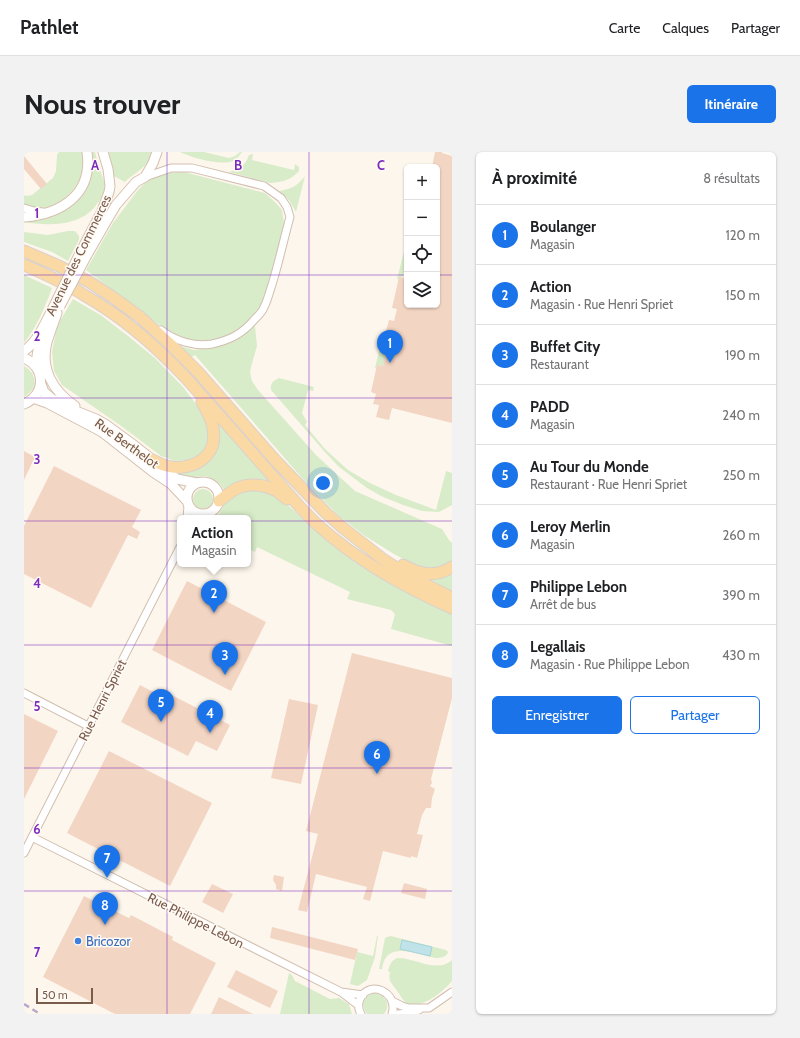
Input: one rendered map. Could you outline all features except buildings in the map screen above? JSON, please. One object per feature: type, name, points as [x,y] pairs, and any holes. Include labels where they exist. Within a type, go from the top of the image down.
[{"type":"main road","points":[[24,250],[91,283],[140,317],[198,372],[270,455],[326,513],[384,560],[404,573],[452,598]]},
{"type":"main road","points":[[24,265],[85,295],[130,325],[169,360],[300,507],[319,525],[377,569],[419,593],[452,608]]},
{"type":"main road","points":[[150,458],[166,466],[190,466],[205,458],[211,449],[213,441],[213,426],[205,408],[186,378]]},
{"type":"main road","points":[[219,501],[240,487],[257,485],[266,486],[276,491],[300,507]]},
{"type":"main road","points":[[351,534],[414,571],[426,574],[442,572],[452,567]]},
{"type":"street","points":[[24,217],[38,216],[53,211],[76,195],[82,188],[85,180],[88,164],[87,152]]},
{"type":"street","name":"Avenue des Commerces","points":[[40,384],[37,363],[38,350],[54,311],[84,253],[109,192],[110,186],[103,152]]},
{"type":"street","name":"Avenue des Commerces","points":[[84,253],[116,205],[136,182],[145,177],[157,152]]},
{"type":"street","points":[[140,317],[150,322],[164,333],[190,344],[207,345],[225,341],[248,328],[262,311],[274,279],[290,217],[287,207],[281,198],[264,186],[192,168],[171,168],[145,177]]},
{"type":"street","points":[[24,208],[40,212],[53,211]]},
{"type":"street","points":[[54,311],[46,343],[45,360],[48,373],[58,392],[68,401],[96,419]]},
{"type":"street","name":"Avenue des Commerces","points":[[24,351],[36,339],[54,311]]},
{"type":"street","points":[[24,358],[32,363],[38,370]]},
{"type":"street","points":[[24,404],[33,398],[38,392],[40,384]]},
{"type":"street","name":"Rue Berthelot","points":[[40,384],[44,392],[51,398],[66,407],[96,419],[130,442],[177,479],[197,482]]},
{"type":"street","name":"Rue Berthelot","points":[[33,398],[47,403],[102,432],[153,472],[171,484],[187,503]]},
{"type":"street","points":[[187,515],[186,495],[190,487],[197,482],[206,482],[213,486],[218,492],[219,501],[215,509],[205,515]]},
{"type":"street","points":[[187,503],[195,513],[200,515]]},
{"type":"street","name":"Rue Henri Spriet","points":[[24,853],[177,553]]},
{"type":"street","points":[[24,693],[88,726]]},
{"type":"street","name":"Rue Philippe Lebon","points":[[32,837],[341,992],[358,1005]]},
{"type":"street","points":[[361,1014],[358,1005],[363,995],[374,989],[387,994],[392,1001],[402,1006],[410,1008],[428,1008]]},
{"type":"street","points":[[341,992],[363,995]]},
{"type":"street","points":[[398,1014],[428,1008],[452,992]]},
{"type":"street","points":[[392,1001],[392,1014]]},
{"type":"green space","points":[[59,152],[83,152],[84,167],[80,180],[66,197],[54,205],[39,208],[24,205],[24,195],[32,195],[53,178],[56,171],[57,155]]},
{"type":"green space","points":[[92,152],[95,152],[105,184],[101,197],[90,212],[73,221],[64,223],[43,224],[24,222],[53,216],[65,211],[75,203],[83,194],[89,182],[92,168]]},
{"type":"green space","points":[[109,152],[153,152],[145,166],[125,182],[112,175]]},
{"type":"green space","points":[[180,152],[204,152],[229,158],[242,152],[233,161],[221,163],[199,159]]},
{"type":"green space","points":[[253,154],[252,160],[294,170],[295,164],[299,167],[299,171],[293,177],[286,180],[270,183],[229,172],[242,166],[246,162],[249,155]]},
{"type":"green space","points":[[184,172],[265,193],[282,210],[284,223],[282,238],[261,306],[248,324],[237,332],[221,340],[191,341],[170,333],[86,270],[113,223],[138,190],[146,182],[165,173]]},
{"type":"green space","points":[[305,176],[296,212],[289,200],[279,191],[294,186]]},
{"type":"green space","points":[[75,231],[79,236],[79,240],[68,261],[52,252],[24,242],[24,232],[48,235]]},
{"type":"green space","points":[[404,252],[404,270],[402,278],[399,277],[399,279],[397,279]]},
{"type":"green space","points":[[24,275],[52,288],[37,324],[24,343]]},
{"type":"green space","points":[[73,299],[102,316],[128,336],[156,359],[183,387],[199,408],[207,424],[209,438],[200,454],[190,460],[175,461],[161,456],[62,385],[54,371],[52,352],[57,326]]},
{"type":"green space","points":[[255,326],[257,346],[250,373],[252,381],[258,390],[316,455],[355,491],[442,529],[452,543],[452,561],[437,568],[425,568],[414,565],[365,536],[339,516],[309,486],[195,355],[190,358],[177,345],[194,350],[217,347],[235,341]]},
{"type":"green space","points":[[380,347],[382,348],[381,350],[386,352],[383,366],[378,365],[377,368],[375,368]]},
{"type":"green space","points":[[24,366],[29,369],[34,377],[34,386],[29,394],[24,397]]},
{"type":"green space","points":[[279,378],[314,387],[313,391],[308,390],[302,413],[307,422],[305,425],[325,449],[348,470],[370,483],[396,495],[436,510],[446,471],[452,473],[452,505],[439,512],[422,511],[381,496],[367,488],[338,466],[271,390],[272,382]]},
{"type":"green space","points":[[216,421],[274,484],[239,483],[224,490],[220,484],[206,476],[188,478],[180,476],[172,471],[186,471],[197,468],[203,466],[212,458],[218,447],[219,441],[219,430]]},
{"type":"green space","points":[[199,489],[207,489],[213,495],[213,503],[207,509],[199,509],[193,503],[193,495]]},
{"type":"green space","points":[[249,490],[267,491],[287,504],[306,522],[335,545],[452,613],[452,646],[391,629],[395,614],[391,610],[347,599],[350,592],[257,547],[255,552],[251,550],[251,515],[217,515],[224,504],[235,495]]},
{"type":"green space","points":[[452,572],[452,593],[430,581],[432,578]]},
{"type":"green space","points":[[377,936],[375,957],[367,980],[358,986],[350,984],[357,952],[373,956]]},
{"type":"green space","points":[[391,936],[446,950],[448,952],[445,956],[436,958],[412,952],[396,952],[389,954],[382,969],[379,969],[385,938]]},
{"type":"green space","points":[[397,958],[404,958],[432,965],[446,964],[452,960],[452,981],[430,1000],[423,1003],[410,1004],[403,1000],[390,980],[390,972],[388,971],[392,962]]},
{"type":"green space","points":[[289,973],[295,981],[330,999],[339,998],[349,1004],[352,1014],[280,1014]]},
{"type":"green space","points":[[375,993],[385,998],[387,1007],[384,1014],[367,1014],[365,1011],[364,1001],[368,996]]},
{"type":"water","points":[[402,940],[432,947],[430,956],[400,949]]},
{"type":"railway","points":[[24,1004],[40,1014]]},
{"type":"place","name":"Boulanger","points":[[390,363]]},
{"type":"place","name":"Action","points":[[214,613]]},
{"type":"place","name":"Buffet City","points":[[225,675]]},
{"type":"place","name":"Au Tour du Monde","points":[[161,722]]},
{"type":"place","name":"PADD","points":[[210,733]]},
{"type":"place","name":"Leroy Merlin","points":[[377,774]]},
{"type":"place","name":"Philippe Lebon","points":[[107,878]]},
{"type":"place","name":"Legallais","points":[[105,925]]},
{"type":"place","name":"Bricozor","points":[[78,941]]}]
